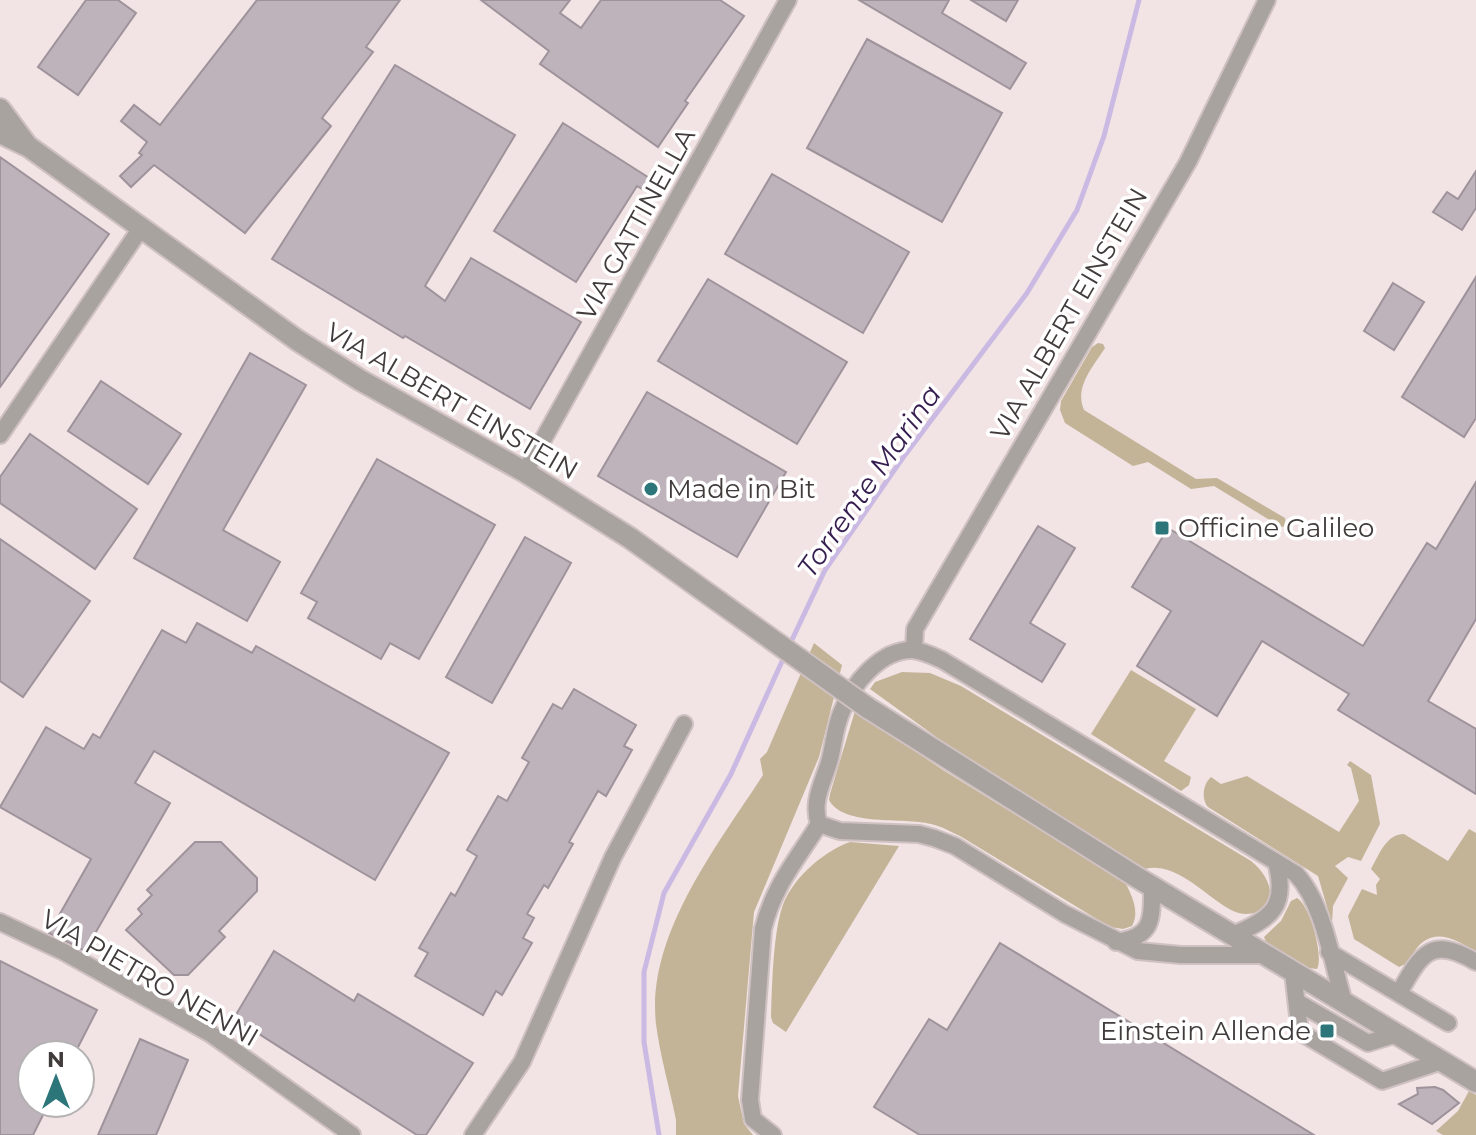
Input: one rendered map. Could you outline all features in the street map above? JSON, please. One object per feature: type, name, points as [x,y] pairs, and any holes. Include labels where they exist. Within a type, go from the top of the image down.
[{"type":"street","name":"VIA GATTINELLA","points":[[525,472],[788,0]]},
{"type":"street","name":"VIA ALBERT EINSTEIN","points":[[914,650],[915,629],[1188,162],[1267,0]]},
{"type":"street","name":"VIA ALBERT EINSTEIN","points":[[0,109],[29,147]]},
{"type":"street","name":"VIA ALBERT EINSTEIN","points":[[0,133],[29,147],[219,287],[310,348],[360,380],[525,472],[630,538],[868,708],[1152,887],[1476,1082]]},
{"type":"street","points":[[0,435],[141,228]]},
{"type":"street","points":[[819,824],[815,812],[818,793],[831,756],[842,708],[863,676],[877,663],[892,654],[914,650],[942,660],[1296,874],[1311,893],[1344,1002]]},
{"type":"street","points":[[473,1135],[522,1062],[613,857],[684,724]]},
{"type":"street","points":[[819,824],[840,831],[919,834],[955,846],[1116,942],[1146,953],[1265,955]]},
{"type":"street","points":[[773,1135],[753,1119],[750,1100],[763,929],[769,903],[780,882],[819,824]]},
{"type":"street","points":[[1232,935],[1266,918],[1280,901],[1280,877],[1276,862]]},
{"type":"street","points":[[1116,942],[1130,940],[1146,930],[1150,920],[1152,887]]},
{"type":"street","name":"VIA PIETRO NENNI","points":[[0,922],[64,952],[211,1034],[352,1135]]},
{"type":"street","points":[[1399,993],[1416,963],[1434,951],[1445,948],[1458,950],[1476,962]]},
{"type":"street","points":[[1329,952],[1448,1023]]},
{"type":"street","points":[[1293,972],[1300,1032],[1382,1081],[1442,1061]]},
{"type":"street","points":[[1297,1002],[1368,1043],[1397,1034]]},
{"type":"shaded area","points":[[1098,343],[1105,348],[1083,385],[1084,410],[1196,479],[1217,478],[1285,518],[1286,526],[1281,527],[1214,486],[1191,489],[1148,462],[1133,466],[1065,423],[1060,410],[1061,401],[1092,347]]},
{"type":"shaded area","points":[[814,643],[842,665],[819,757],[754,912],[738,1096],[744,1124],[753,1135],[676,1135],[676,1120],[656,1024],[656,991],[662,957],[689,892],[763,775],[760,759],[767,752]]},
{"type":"shaded area","points":[[1131,670],[1196,709],[1164,761],[1191,777],[1189,785],[1181,791],[1091,734]]},
{"type":"shaded area","points":[[902,672],[930,673],[961,686],[1251,861],[1268,884],[1269,901],[1258,912],[1235,912],[1173,872],[1159,868],[1145,869],[975,765],[870,689],[875,682]]},
{"type":"shaded area","points":[[855,711],[943,770],[1125,882],[1135,910],[1132,926],[1123,929],[1110,927],[942,828],[919,822],[860,818],[837,808],[829,800],[830,794]]},
{"type":"shaded area","points":[[1350,761],[1371,775],[1380,824],[1361,861],[1348,857],[1335,866],[1348,878],[1333,906],[1332,924],[1318,876],[1208,807],[1204,792],[1211,777],[1221,784],[1247,776],[1339,832],[1359,801],[1351,768],[1347,765]]},
{"type":"shaded area","points":[[1469,829],[1476,833],[1476,952],[1451,939],[1435,937],[1427,939],[1399,967],[1354,939],[1348,916],[1362,889],[1377,895],[1376,885],[1380,879],[1371,869],[1388,841],[1404,834],[1448,861]]},
{"type":"shaded area","points":[[850,842],[899,846],[786,1032],[773,1023],[771,1017],[775,949],[781,911],[791,889],[808,869]]},
{"type":"shaded area","points":[[1297,898],[1307,910],[1314,932],[1319,954],[1317,969],[1309,968],[1266,942],[1264,937],[1281,921],[1291,901]]},
{"type":"shaded area","points":[[1469,1091],[1476,1095],[1476,1135],[1443,1135],[1436,1131],[1458,1111]]},
{"type":"building","points":[[86,0],[118,0],[136,13],[78,95],[38,67]]},
{"type":"building","points":[[257,0],[400,0],[366,47],[373,52],[322,118],[331,126],[245,233],[154,165],[131,187],[120,176],[142,155],[139,153],[147,142],[121,121],[134,105],[160,125]]},
{"type":"building","points":[[481,0],[570,0],[560,13],[581,28],[601,0],[720,0],[744,16],[685,101],[688,103],[658,147],[540,64],[549,51]]},
{"type":"building","points":[[859,0],[949,0],[942,13],[1026,63],[1010,89]]},
{"type":"building","points":[[971,0],[1018,0],[1006,21]]},
{"type":"building","points":[[867,39],[1002,113],[942,222],[807,148]]},
{"type":"building","points":[[395,65],[515,135],[425,286],[445,301],[471,258],[581,322],[530,409],[405,336],[403,338],[272,259]]},
{"type":"building","points":[[563,123],[654,181],[647,192],[637,186],[576,282],[494,231]]},
{"type":"building","points":[[0,157],[109,234],[0,387]]},
{"type":"building","points":[[1476,171],[1476,208],[1462,230],[1433,212],[1447,192],[1458,199]]},
{"type":"building","points":[[772,174],[909,252],[863,333],[725,254]]},
{"type":"building","points":[[1476,277],[1476,418],[1464,437],[1402,397]]},
{"type":"building","points":[[708,279],[847,362],[797,444],[658,361]]},
{"type":"building","points":[[1393,283],[1424,302],[1394,350],[1364,331]]},
{"type":"building","points":[[250,353],[306,385],[223,530],[280,562],[247,621],[134,558]]},
{"type":"building","points":[[101,381],[181,434],[148,484],[68,431]]},
{"type":"building","points":[[647,392],[786,472],[737,557],[598,476]]},
{"type":"building","points":[[30,434],[137,509],[95,569],[0,503],[0,477]]},
{"type":"building","points":[[377,459],[495,525],[419,659],[390,643],[381,659],[308,618],[317,602],[301,593]]},
{"type":"building","points":[[1476,482],[1476,619],[1428,701],[1476,729],[1476,794],[1338,710],[1349,694],[1262,641],[1217,716],[1137,666],[1171,611],[1132,587],[1168,528],[1363,646],[1427,543],[1436,549]]},
{"type":"building","points":[[1038,526],[1075,548],[1030,623],[1065,644],[1042,682],[970,639]]},
{"type":"building","points":[[525,537],[571,563],[492,703],[446,677]]},
{"type":"building","points":[[0,539],[90,601],[23,697],[0,681]]},
{"type":"building","points":[[197,623],[252,653],[256,646],[449,753],[375,880],[154,751],[135,783],[170,803],[85,951],[49,933],[91,859],[0,807],[46,727],[84,749],[93,734],[100,738],[162,630],[186,643]]},
{"type":"building","points":[[574,689],[636,725],[624,746],[632,750],[606,796],[598,791],[569,842],[573,844],[548,888],[544,885],[527,914],[534,918],[523,938],[532,943],[502,995],[496,991],[483,1015],[415,976],[428,953],[419,948],[451,893],[455,896],[477,856],[467,850],[498,796],[507,801],[529,762],[522,758],[553,704],[562,709]]},
{"type":"building","points":[[195,842],[221,842],[257,878],[257,891],[219,931],[225,937],[188,975],[174,975],[126,930],[142,914],[138,909],[152,895],[147,890]]},
{"type":"building","points":[[1000,943],[1314,1135],[920,1135],[874,1107],[929,1019],[947,1030]]},
{"type":"building","points":[[274,951],[354,1001],[358,994],[473,1063],[426,1135],[417,1135],[234,1018]]},
{"type":"building","points":[[0,961],[97,1010],[82,1039],[16,1039],[16,1119],[41,1119],[33,1135],[0,1135]]},
{"type":"building","points":[[140,1039],[188,1060],[156,1135],[98,1135]]},
{"type":"building","points":[[1435,1087],[1459,1103],[1432,1124],[1399,1104],[1418,1094],[1417,1088]]},
{"type":"waterway","name":"Torrente Marina","points":[[790,644],[825,570],[902,459],[1027,293],[1077,210],[1104,136],[1139,0]]},
{"type":"waterway","name":"Torrente Marina","points":[[659,1135],[644,1042],[644,972],[664,893],[731,774],[784,657]]},
{"type":"place","name":"Made in Bit","points":[[651,489]]},
{"type":"place","name":"Officine Galileo","points":[[1162,528]]},
{"type":"place","name":"Einstein Allende","points":[[1327,1031]]}]
